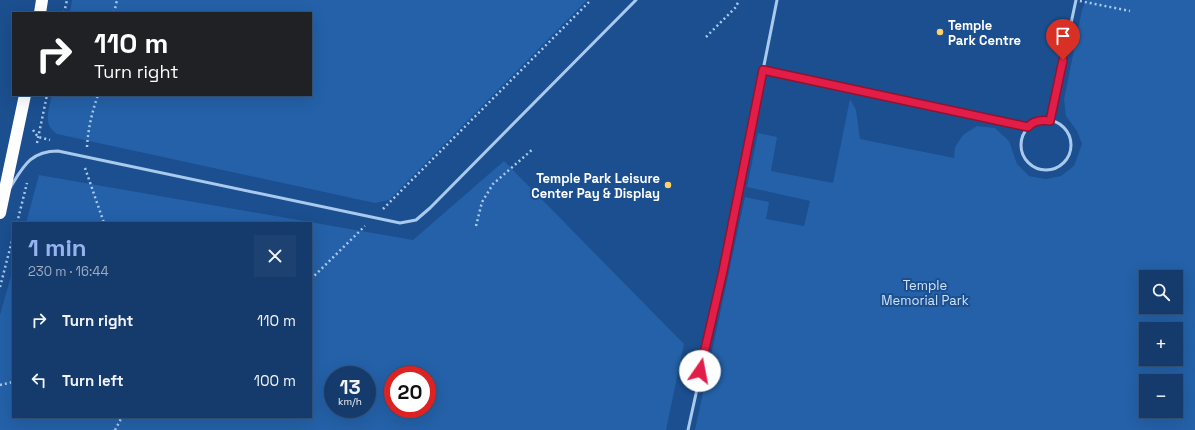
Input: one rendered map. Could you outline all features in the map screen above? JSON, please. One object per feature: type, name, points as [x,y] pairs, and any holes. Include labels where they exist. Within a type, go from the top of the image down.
[{"type":"highway","points":[[40,12],[42,0]]},
{"type":"highway","points":[[0,213],[25,96]]},
{"type":"lane","points":[[3,200],[30,159],[48,151],[58,151],[400,223],[416,220],[430,208],[636,0]]},
{"type":"lane","points":[[688,430],[723,271],[777,0]]},
{"type":"lane","points":[[1050,121],[1076,0]]},
{"type":"lane","points":[[763,70],[1028,127]]},
{"type":"lane","points":[[1042,120],[1050,121],[1055,122],[1066,129],[1071,141],[1069,154],[1061,164],[1049,170],[1036,168],[1026,160],[1021,148],[1022,135],[1030,125],[1042,120]]},
{"type":"path","points":[[64,12],[67,0]]},
{"type":"path","points":[[114,12],[117,0]]},
{"type":"path","points":[[312,278],[375,217],[591,0]]},
{"type":"path","points":[[706,37],[736,7],[739,0]]},
{"type":"path","points":[[1076,0],[1130,11]]},
{"type":"path","points":[[38,137],[47,96]]},
{"type":"path","points":[[98,96],[89,125],[85,169],[104,222]]},
{"type":"path","points":[[476,226],[482,202],[493,184],[533,149]]},
{"type":"path","points":[[0,287],[12,241]]},
{"type":"path","points":[[0,385],[12,382]]},
{"type":"path","points":[[115,430],[121,418]]},
{"type":"green space","points":[[72,0],[587,0],[389,200],[375,203],[57,134],[49,126],[48,111],[52,96],[312,96],[312,12],[70,12]]},
{"type":"green space","name":"Temple Memorial Park","points":[[1086,0],[1195,0],[1195,430],[695,430],[745,197],[769,202],[766,219],[804,226],[810,201],[747,187],[758,133],[777,137],[771,171],[833,183],[850,99],[856,110],[860,139],[954,158],[955,147],[963,135],[977,126],[995,128],[1009,141],[1017,164],[1029,176],[1046,179],[1061,176],[1074,166],[1082,144],[1077,131],[1066,116],[1064,100],[1082,10]]},
{"type":"green space","points":[[504,161],[684,344],[666,430],[0,430],[0,315],[12,273],[12,418],[312,418],[312,222],[413,240]]},
{"type":"green space","points":[[39,175],[309,222],[26,222]]},
{"type":"place","name":"Temple Park Centre","points":[[940,32]]},
{"type":"place","name":"Temple Park Leisure Center Pay & Display","points":[[668,185]]},
{"type":"route","points":[[700,371],[723,271],[763,70],[1028,127],[1042,120],[1050,121],[1063,60]]}]
